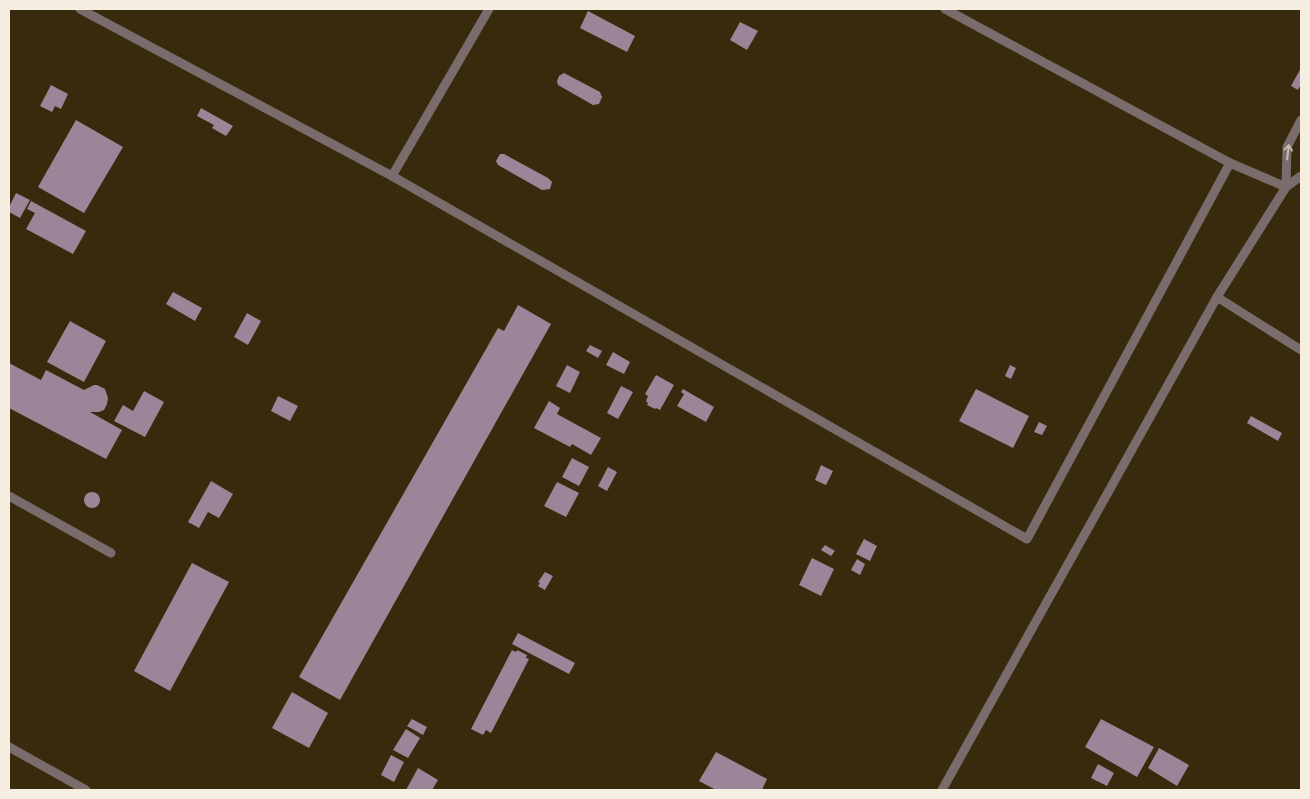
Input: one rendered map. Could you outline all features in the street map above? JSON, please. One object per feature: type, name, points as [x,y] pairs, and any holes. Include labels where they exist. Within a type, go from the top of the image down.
[{"type":"lane","points":[[80,9],[392,176],[1027,539],[1230,163]]},
{"type":"lane","points":[[392,176],[489,9]]},
{"type":"lane","points":[[945,9],[1230,163],[1286,187]]},
{"type":"lane","points":[[1286,187],[1287,147],[1301,120]]},
{"type":"lane","points":[[942,790],[1217,297],[1286,187],[1301,176]]},
{"type":"lane","points":[[1217,297],[1301,350]]},
{"type":"lane","points":[[9,496],[111,553]]},
{"type":"lane","points":[[9,747],[86,790]]},
{"type":"shaded area","points":[[9,9],[1301,9],[1301,790],[9,790]]},
{"type":"building","points":[[588,11],[635,36],[627,52],[580,28]]},
{"type":"building","points":[[740,22],[758,31],[747,50],[730,40]]},
{"type":"building","points":[[1301,68],[1301,84],[1298,90],[1291,86]]},
{"type":"building","points":[[564,73],[600,92],[602,97],[599,104],[593,105],[558,85],[559,76]]},
{"type":"building","points":[[51,85],[68,94],[61,109],[55,106],[52,112],[40,106]]},
{"type":"building","points":[[201,108],[233,126],[226,136],[212,128],[214,125],[197,116]]},
{"type":"building","points":[[76,120],[123,147],[84,213],[38,187]]},
{"type":"building","points":[[500,154],[504,154],[548,178],[552,182],[550,189],[542,190],[498,165],[496,161]]},
{"type":"building","points":[[16,193],[30,200],[20,218],[9,212],[9,207]]},
{"type":"building","points":[[31,201],[86,231],[73,254],[26,229],[35,213],[27,209]]},
{"type":"building","points":[[173,292],[202,308],[195,321],[166,304]]},
{"type":"building","points":[[518,305],[551,324],[340,700],[299,677],[498,328],[504,331]]},
{"type":"building","points":[[247,313],[261,321],[248,345],[234,337]]},
{"type":"building","points":[[70,321],[106,341],[84,382],[47,362]]},
{"type":"building","points":[[590,345],[602,351],[598,358],[586,351]]},
{"type":"building","points":[[613,352],[630,362],[624,374],[606,365]]},
{"type":"building","points":[[9,363],[41,380],[46,370],[84,390],[94,385],[105,389],[108,398],[104,410],[90,412],[122,430],[106,459],[9,408]]},
{"type":"building","points":[[567,365],[580,372],[570,393],[556,386]]},
{"type":"building","points":[[1010,365],[1016,368],[1011,379],[1005,376]]},
{"type":"building","points":[[656,375],[674,385],[660,410],[647,405],[648,396],[645,394]]},
{"type":"building","points":[[621,386],[633,392],[618,419],[607,413]]},
{"type":"building","points":[[683,389],[714,407],[706,422],[677,406],[684,394],[681,392]]},
{"type":"building","points":[[976,389],[1029,416],[1013,448],[959,421]]},
{"type":"building","points":[[144,391],[164,402],[145,437],[114,421],[123,405],[133,411]]},
{"type":"building","points":[[278,396],[298,406],[290,421],[271,411]]},
{"type":"building","points":[[549,401],[560,408],[557,414],[601,438],[591,455],[572,444],[570,447],[534,428]]},
{"type":"building","points":[[1251,416],[1282,433],[1278,441],[1247,423]]},
{"type":"building","points":[[1039,422],[1047,426],[1042,435],[1034,432]]},
{"type":"building","points":[[572,458],[589,467],[579,486],[562,477]]},
{"type":"building","points":[[821,465],[833,471],[826,485],[815,480]]},
{"type":"building","points":[[608,467],[617,472],[607,491],[598,486]]},
{"type":"building","points":[[211,481],[233,494],[219,518],[208,512],[199,528],[188,522]]},
{"type":"building","points":[[557,482],[579,493],[566,517],[544,506]]},
{"type":"building","points":[[92,492],[98,494],[100,500],[98,506],[92,508],[86,506],[84,500],[86,494]]},
{"type":"building","points":[[864,539],[877,546],[870,561],[856,554]]},
{"type":"building","points":[[825,545],[835,551],[831,556],[821,550]]},
{"type":"building","points":[[812,558],[834,569],[821,596],[799,585]]},
{"type":"building","points":[[857,559],[865,564],[860,575],[851,570]]},
{"type":"building","points":[[192,563],[229,582],[170,691],[134,671]]},
{"type":"building","points":[[545,572],[553,576],[545,590],[538,586],[540,583],[538,582]]},
{"type":"building","points":[[518,633],[575,663],[569,674],[512,644]]},
{"type":"building","points":[[512,650],[516,652],[517,650],[527,655],[526,658],[529,659],[491,733],[486,730],[483,735],[471,729]]},
{"type":"building","points":[[292,692],[328,713],[309,748],[272,728]]},
{"type":"building","points":[[412,719],[427,727],[423,735],[407,726]]},
{"type":"building","points":[[1101,719],[1154,747],[1137,777],[1085,747]]},
{"type":"building","points":[[406,729],[420,738],[408,758],[393,750]]},
{"type":"building","points":[[1159,748],[1189,765],[1177,786],[1148,768]]},
{"type":"building","points":[[716,752],[767,779],[762,790],[716,790],[699,781]]},
{"type":"building","points":[[391,755],[404,762],[394,782],[381,775]]},
{"type":"building","points":[[1098,764],[1114,773],[1107,786],[1091,778]]},
{"type":"building","points":[[418,768],[438,780],[432,790],[406,790]]}]
